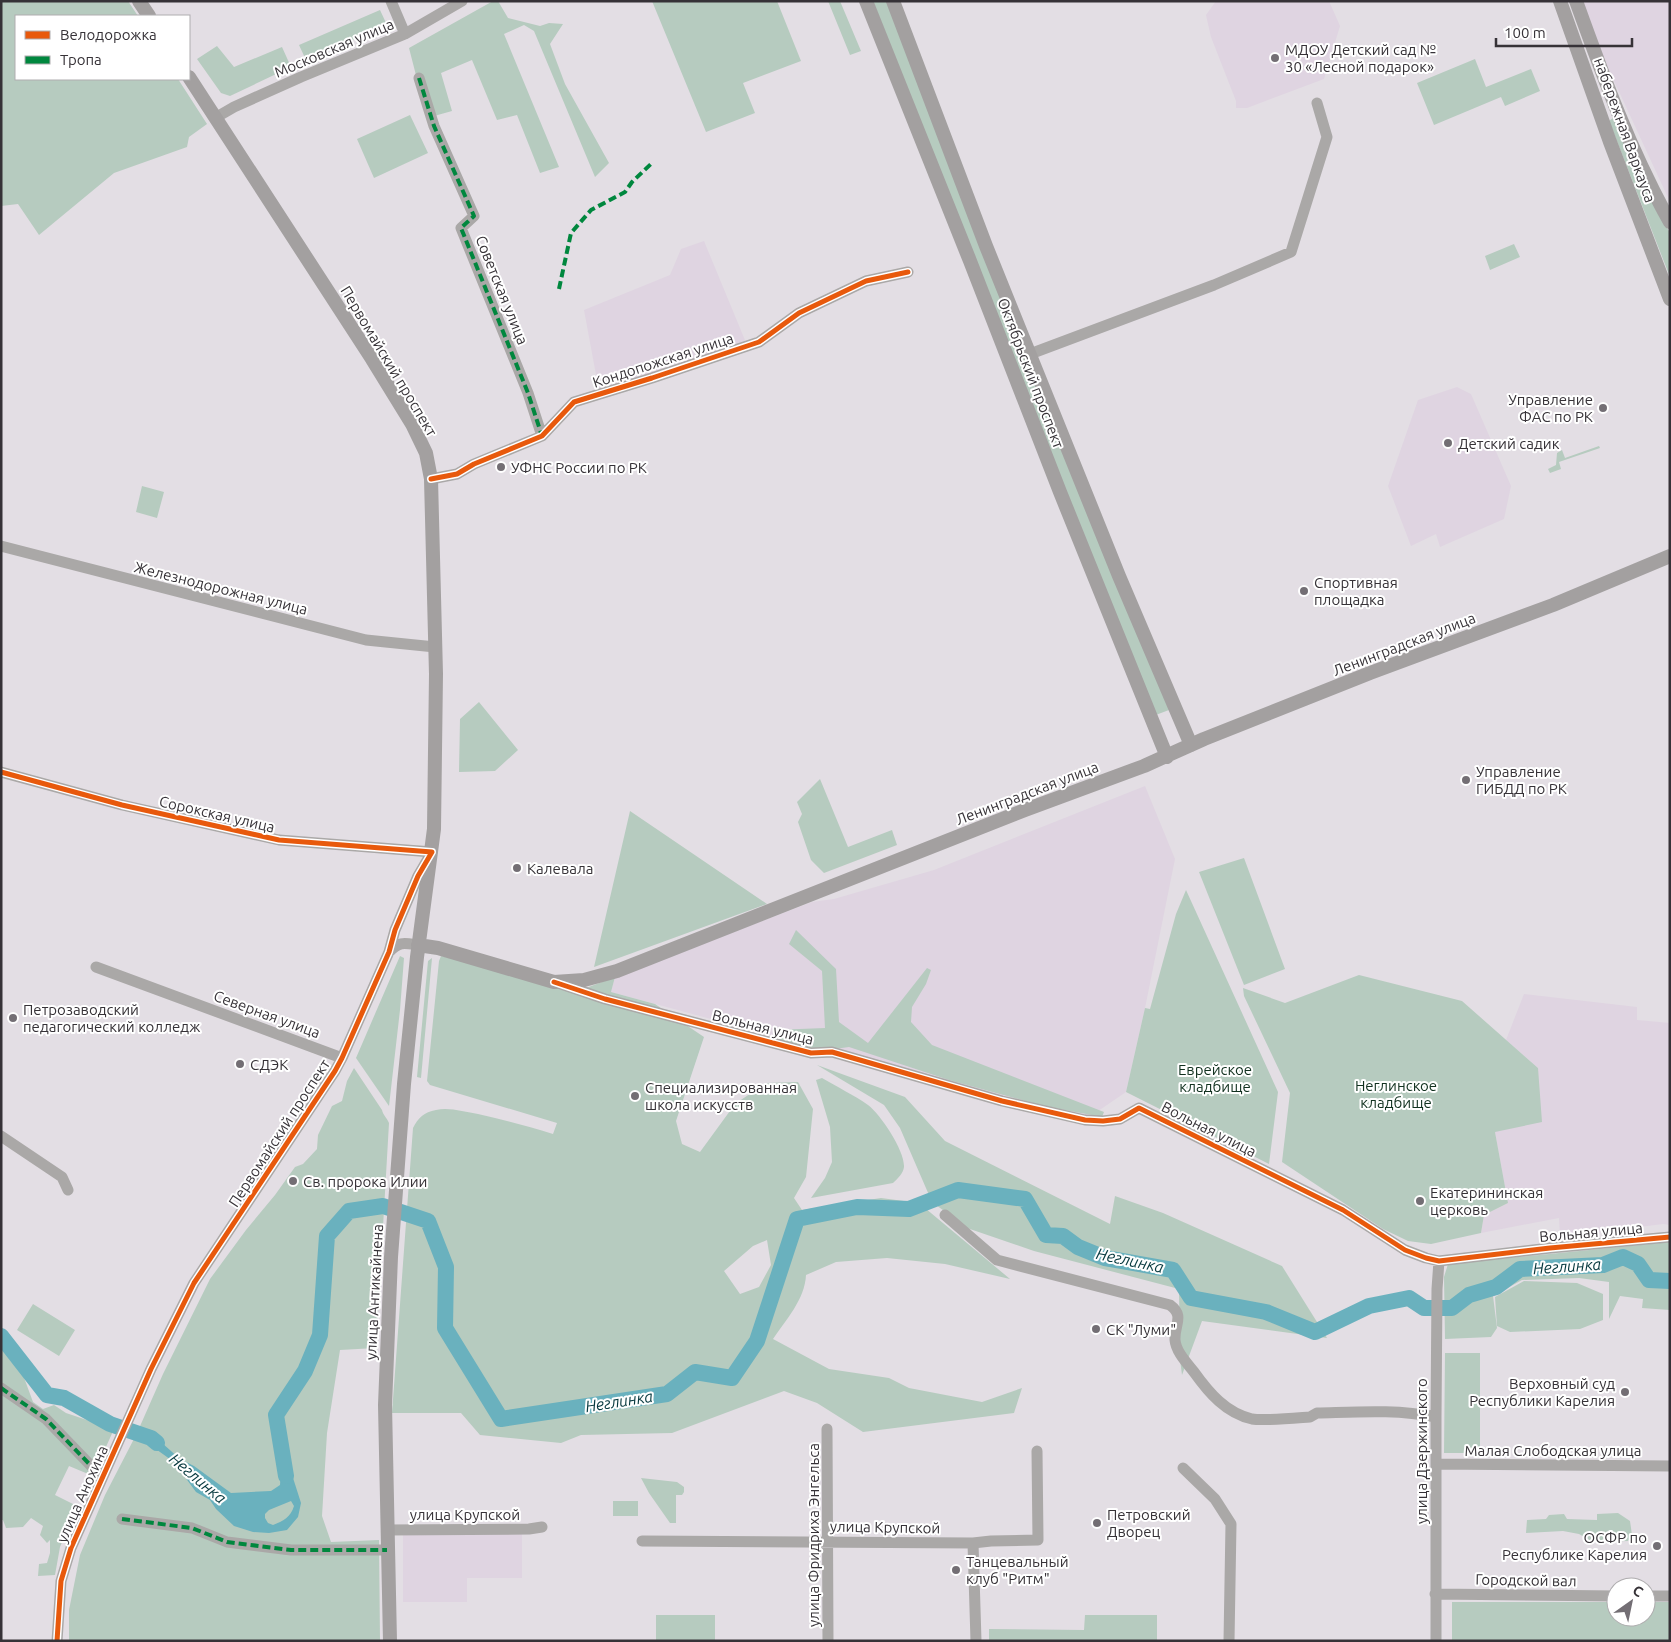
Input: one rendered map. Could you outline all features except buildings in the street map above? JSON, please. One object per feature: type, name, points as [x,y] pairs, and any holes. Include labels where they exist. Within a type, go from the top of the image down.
[{"type":"main road","points":[[140,1],[148,15]]},
{"type":"main road","name":"Октябрьский проспект","points":[[866,1],[1166,757]]},
{"type":"main road","name":"Октябрьский проспект","points":[[893,1],[986,246],[1119,576],[1190,745]]},
{"type":"main road","name":"набережная Варкауса","points":[[1560,1],[1670,299]]},
{"type":"main road","name":"набережная Варкауса","points":[[1576,1],[1618,112],[1659,203],[1670,222]]},
{"type":"main road","points":[[1581,58],[1595,55]]},
{"type":"main road","name":"Первомайский проспект","points":[[190,79],[372,359],[412,424],[426,453],[430,479],[435,647],[436,773],[432,852],[418,945]]},
{"type":"main road","points":[[1602,118],[1618,112]]},
{"type":"main road","points":[[941,189],[962,182]]},
{"type":"main road","name":"Ленинградская улица","points":[[418,945],[438,948],[554,982],[584,980],[617,971],[1025,810],[1166,757],[1190,745],[1370,673],[1552,604],[1670,556]]},
{"type":"main road","name":"улица Антикайнена","points":[[390,1641],[385,1405],[391,1257],[397,1172],[418,945]]},
{"type":"street","points":[[391,1],[405,34]]},
{"type":"street","name":"Московская улица","points":[[215,118],[234,107],[301,77],[405,34],[462,1]]},
{"type":"street","name":"Советская улица","points":[[419,78],[434,126],[474,216],[461,228],[528,393],[542,436]]},
{"type":"street","points":[[1030,354],[1214,285],[1291,252],[1327,137],[1317,103]]},
{"type":"street","name":"Кондопожская улица","points":[[430,479],[457,474],[474,464],[542,436],[574,402],[759,342],[799,313],[866,281],[908,272]]},
{"type":"street","name":"Железнодорожная улица","points":[[1,546],[364,640],[435,647]]},
{"type":"street","name":"Сорокская улица","points":[[1,772],[122,806],[279,840],[432,852]]},
{"type":"street","name":"Первомайский проспект","points":[[129,1418],[194,1283],[342,1058],[388,952],[395,930],[418,876],[432,852]]},
{"type":"street","name":"Ленинградская улица","points":[[388,952],[395,945],[401,943],[418,945]]},
{"type":"street","name":"Северная улица","points":[[96,967],[342,1058]]},
{"type":"street","name":"Вольная улица","points":[[554,982],[605,999],[811,1053],[832,1052],[1002,1101],[1085,1120],[1103,1121],[1120,1119],[1139,1108],[1343,1210],[1405,1250],[1426,1258],[1440,1261],[1550,1248],[1670,1237]]},
{"type":"street","points":[[1,1136],[62,1177],[68,1190]]},
{"type":"street","points":[[945,1215],[997,1260],[1170,1305],[1176,1310],[1178,1316],[1175,1339],[1178,1349],[1207,1390],[1226,1408],[1253,1419],[1310,1418],[1318,1413],[1377,1411],[1436,1417]]},
{"type":"street","name":"улица Дзержинского","points":[[1436,1641],[1437,1289],[1440,1261]]},
{"type":"street","points":[[1,1388],[46,1419],[96,1470],[104,1474]]},
{"type":"street","name":"улица Анохина","points":[[57,1641],[61,1581],[71,1548],[129,1418]]},
{"type":"street","name":"улица Фридриха Энгельса","points":[[827,1429],[828,1641]]},
{"type":"street","name":"улица Крупской","points":[[642,1541],[973,1544],[991,1541],[1038,1540],[1037,1451]]},
{"type":"street","name":"Малая Слободская улица","points":[[1436,1464],[1670,1466]]},
{"type":"street","points":[[1183,1468],[1215,1499],[1230,1524],[1229,1641]]},
{"type":"street","points":[[122,1519],[192,1528],[227,1542],[282,1548],[387,1550]]},
{"type":"street","name":"улица Крупской","points":[[387,1530],[431,1528],[529,1529],[542,1527]]},
{"type":"street","points":[[973,1544],[976,1641]]},
{"type":"street","name":"Городской вал","points":[[1435,1589],[1606,1596]]},
{"type":"street","points":[[1656,1596],[1670,1596]]},
{"type":"shaded area","name":"МДОУ Детский сад № 30 «Лесной подарок»","points":[[1216,1],[1329,1],[1340,26],[1324,79],[1247,108],[1236,108],[1236,101],[1211,37],[1206,15]]},
{"type":"shaded area","points":[[1582,1],[1670,1],[1670,202],[1597,44]]},
{"type":"shaded area","points":[[704,241],[747,345],[599,391],[584,310],[670,275],[681,249]]},
{"type":"shaded area","name":"Детский садик","points":[[1457,387],[1471,394],[1511,486],[1504,519],[1440,547],[1436,534],[1411,546],[1388,486],[1418,400]]},
{"type":"shaded area","points":[[1145,786],[1175,859],[1126,1092],[1085,1120],[611,992],[615,977],[812,902],[834,899],[934,870]]},
{"type":"shaded area","points":[[1524,994],[1637,1007],[1637,1020],[1670,1023],[1670,1225],[1663,1224],[1560,1237],[1559,1218],[1481,1233],[1484,1215],[1508,1203],[1495,1132],[1538,1068],[1506,1040]]},
{"type":"shaded area","points":[[403,1533],[522,1534],[522,1578],[467,1578],[467,1602],[403,1602]]},
{"type":"green space","points":[[1,1],[128,1],[137,15],[15,15],[15,80],[179,80],[207,124],[189,137],[187,147],[114,173],[39,235],[18,204],[1,206]]},
{"type":"green space","points":[[493,1],[498,1],[508,18],[540,26],[549,23],[563,24],[550,44],[565,84],[609,163],[595,177],[534,31],[524,25],[504,34],[559,167],[540,173],[517,115],[497,120],[472,60],[441,73],[452,111],[427,118],[409,48]]},
{"type":"green space","points":[[652,1],[777,1],[801,61],[743,83],[755,113],[706,132]]},
{"type":"green space","points":[[828,1],[840,1],[861,51],[850,55]]},
{"type":"green space","points":[[873,1],[890,1],[1169,710],[1153,716]]},
{"type":"green space","points":[[380,10],[387,25],[306,60],[299,45]]},
{"type":"green space","points":[[217,46],[234,67],[282,47],[291,67],[230,96],[221,93],[197,59]]},
{"type":"green space","points":[[1475,59],[1486,87],[1531,69],[1540,91],[1505,106],[1501,97],[1434,125],[1417,83]]},
{"type":"green space","points":[[410,115],[428,153],[374,178],[357,139]]},
{"type":"green space","points":[[1613,118],[1652,202],[1670,233],[1670,277],[1609,121]]},
{"type":"green space","points":[[1514,244],[1520,257],[1490,270],[1485,256]]},
{"type":"green space","points":[[1599,446],[1600,448],[1559,462],[1561,469],[1550,473],[1548,469],[1556,465],[1557,453],[1562,450],[1565,458]]},
{"type":"green space","points":[[142,486],[164,492],[157,518],[136,512]]},
{"type":"green space","points":[[479,702],[518,750],[495,771],[459,772],[460,719]]},
{"type":"green space","points":[[820,779],[848,847],[892,830],[897,845],[824,873],[811,860],[798,822],[802,814],[797,802]]},
{"type":"green space","points":[[630,811],[767,904],[594,967]]},
{"type":"green space","points":[[1244,858],[1285,969],[1244,985],[1199,872]]},
{"type":"green space","name":"Еврейское кладбище","points":[[1186,890],[1278,1092],[1269,1164],[1126,1092],[1145,1008],[1150,1009],[1176,914]]},
{"type":"green space","points":[[796,930],[836,969],[839,1022],[868,1043],[927,968],[931,970],[926,984],[912,1007],[911,1022],[932,1045],[1104,1112],[1102,1117],[1044,1106],[949,1080],[849,1047],[812,1052],[782,1043],[774,1030],[825,1028],[822,971],[789,944]]},
{"type":"green space","points":[[400,956],[404,958],[389,1106],[356,1058]]},
{"type":"green space","points":[[441,956],[586,988],[615,977],[611,992],[655,1004],[704,1037],[676,1121],[682,1144],[700,1152],[735,1104],[766,1083],[798,1082],[813,1109],[806,1177],[794,1198],[802,1210],[881,1198],[919,1203],[1010,1279],[945,1264],[887,1258],[836,1262],[806,1275],[799,1301],[773,1339],[829,1369],[889,1378],[909,1388],[982,1402],[1022,1388],[1014,1413],[863,1432],[817,1403],[784,1391],[672,1433],[581,1435],[561,1443],[480,1435],[461,1413],[392,1413],[413,1128],[415,1124],[419,1118],[428,1112],[446,1109],[478,1114],[553,1134],[557,1123],[430,1085],[427,1081]],"holes":[[[767,1240],[771,1265],[759,1287],[740,1294],[724,1271],[753,1246]]]},
{"type":"green space","points":[[432,958],[421,1078],[417,1077],[428,961]]},
{"type":"green space","name":"Неглинское кладбище","points":[[1359,975],[1462,1001],[1538,1068],[1542,1122],[1495,1132],[1508,1203],[1484,1215],[1481,1233],[1431,1244],[1408,1241],[1383,1229],[1282,1162],[1290,1093],[1244,996],[1243,988],[1285,1003]]},
{"type":"green space","points":[[817,1065],[905,1097],[945,1141],[1110,1224],[1115,1196],[1163,1213],[1282,1266],[1327,1338],[1202,1321],[1182,1375],[1179,1289],[1034,1251],[967,1228],[932,1202],[900,1128],[884,1105]]},
{"type":"green space","points":[[354,1068],[389,1123],[376,1348],[340,1350],[327,1433],[322,1516],[331,1542],[379,1540],[380,1641],[69,1641],[69,1610],[80,1555],[105,1495],[137,1433],[163,1374],[210,1279],[295,1167],[303,1164],[317,1149],[318,1135],[332,1106],[342,1101],[347,1081]]},
{"type":"green space","points":[[822,1078],[868,1105],[885,1125],[901,1152],[904,1167],[903,1172],[893,1183],[811,1198],[825,1178],[832,1162],[830,1127],[816,1080]]},
{"type":"green space","points":[[1670,1242],[1670,1310],[1642,1308],[1643,1299],[1620,1296],[1609,1319],[1609,1282],[1579,1278],[1522,1280],[1493,1296],[1497,1328],[1491,1337],[1445,1339],[1444,1277],[1448,1264]]},
{"type":"green space","points":[[1524,1281],[1577,1283],[1603,1294],[1603,1320],[1580,1329],[1510,1332],[1497,1326],[1495,1297]]},
{"type":"green space","points":[[33,1304],[75,1330],[59,1356],[17,1330]]},
{"type":"green space","points":[[1,1344],[19,1364],[33,1402],[43,1409],[54,1405],[66,1413],[114,1429],[93,1476],[69,1466],[55,1495],[77,1506],[60,1547],[55,1575],[38,1576],[39,1564],[47,1563],[50,1553],[50,1540],[47,1543],[40,1535],[43,1526],[31,1518],[23,1527],[6,1528],[3,1520],[1,1520]]},
{"type":"green space","points":[[1445,1353],[1480,1353],[1480,1453],[1444,1453]]},
{"type":"green space","points":[[641,1478],[677,1482],[684,1487],[682,1495],[676,1495],[676,1523],[670,1523]]},
{"type":"green space","points":[[613,1501],[638,1501],[638,1516],[613,1516]]},
{"type":"green space","points":[[1618,1513],[1630,1521],[1632,1535],[1628,1541],[1593,1542],[1579,1534],[1563,1531],[1526,1533],[1527,1520],[1546,1519],[1549,1515],[1564,1514],[1567,1519],[1597,1520],[1597,1514]]},
{"type":"green space","points":[[1452,1602],[1606,1602],[1606,1627],[1656,1627],[1656,1602],[1670,1602],[1670,1641],[1452,1641]]},
{"type":"green space","points":[[656,1615],[715,1615],[715,1641],[656,1641]]},
{"type":"green space","points":[[1085,1615],[1157,1615],[1157,1640],[989,1640],[989,1629],[1084,1630]]},
{"type":"water","points":[[139,1429],[153,1435],[180,1459],[194,1466],[231,1493],[271,1491],[280,1485],[282,1455],[287,1459],[301,1503],[298,1517],[287,1530],[269,1533],[253,1532],[234,1526],[216,1509],[210,1500],[196,1492],[174,1462],[146,1442],[134,1439]],"holes":[[[291,1501],[294,1506],[286,1518],[273,1525],[268,1523],[265,1518],[265,1514],[269,1510]]]},
{"type":"waterway","name":"Неглинка","points":[[286,1476],[276,1415],[305,1371],[320,1335],[327,1236],[349,1211],[383,1206],[428,1221],[446,1267],[445,1328],[501,1419],[667,1394],[695,1372],[732,1378],[757,1341],[797,1219],[857,1207],[909,1209],[958,1190],[1025,1199],[1046,1235],[1063,1236],[1078,1247],[1105,1258],[1173,1270],[1191,1298],[1266,1312],[1315,1332],[1369,1306],[1409,1298],[1424,1308],[1452,1308],[1469,1295],[1496,1287],[1520,1269],[1603,1265],[1623,1257],[1638,1264],[1649,1280],[1670,1281]]},
{"type":"waterway","name":"Неглинка","points":[[1,1336],[47,1395],[64,1398],[110,1424],[151,1438],[157,1443]]},
{"type":"marked path","points":[[419,78],[434,126],[474,216],[461,228],[528,393],[542,436]]},
{"type":"marked path","points":[[559,289],[571,233],[591,210],[625,192],[632,182],[652,163]]},
{"type":"marked path","points":[[1,1388],[46,1419],[95,1470],[104,1474]]},
{"type":"marked path","points":[[122,1519],[192,1528],[227,1542],[291,1550],[387,1550]]},
{"type":"cycle path","points":[[431,479],[457,474],[474,464],[542,436],[574,402],[759,342],[799,313],[866,281],[908,272]]},
{"type":"cycle path","points":[[1,772],[122,805],[279,840],[432,852],[418,876],[395,930],[389,952],[335,1071],[194,1283],[151,1369],[71,1548],[61,1581],[57,1641]]},
{"type":"cycle path","points":[[554,982],[605,999],[811,1053],[832,1052],[1002,1101],[1085,1120],[1103,1121],[1120,1119],[1139,1108],[1343,1210],[1405,1250],[1439,1261],[1670,1237]]},
{"type":"place","name":"МДОУ Детский сад № 30 «Лесной подарок»","points":[[1275,58]]},
{"type":"place","name":"Управление ФАС по РК","points":[[1603,408]]},
{"type":"place","name":"Детский садик","points":[[1448,443]]},
{"type":"place","name":"УФНС России по РК","points":[[501,467]]},
{"type":"place","name":"Спортивная площадка","points":[[1304,591]]},
{"type":"place","name":"Управление ГИБДД по РК","points":[[1466,780]]},
{"type":"place","name":"Калевала","points":[[517,868]]},
{"type":"place","name":"Петрозаводский педагогический колледж","points":[[13,1018]]},
{"type":"place","name":"СДЭК","points":[[240,1064]]},
{"type":"place","name":"Специализированная школа искусств","points":[[635,1096]]},
{"type":"place","name":"Св. пророка Илии","points":[[293,1181]]},
{"type":"place","name":"Екатерининская церковь","points":[[1420,1201]]},
{"type":"place","name":"СК \"Луми\"","points":[[1096,1329]]},
{"type":"place","name":"Верховный суд Республики Карелия","points":[[1625,1392]]},
{"type":"place","name":"Петровский Дворец","points":[[1097,1523]]},
{"type":"place","name":"ОСФР по Республике Карелия","points":[[1657,1546]]},
{"type":"place","name":"Танцевальный клуб \"Ритм\"","points":[[956,1570]]}]
